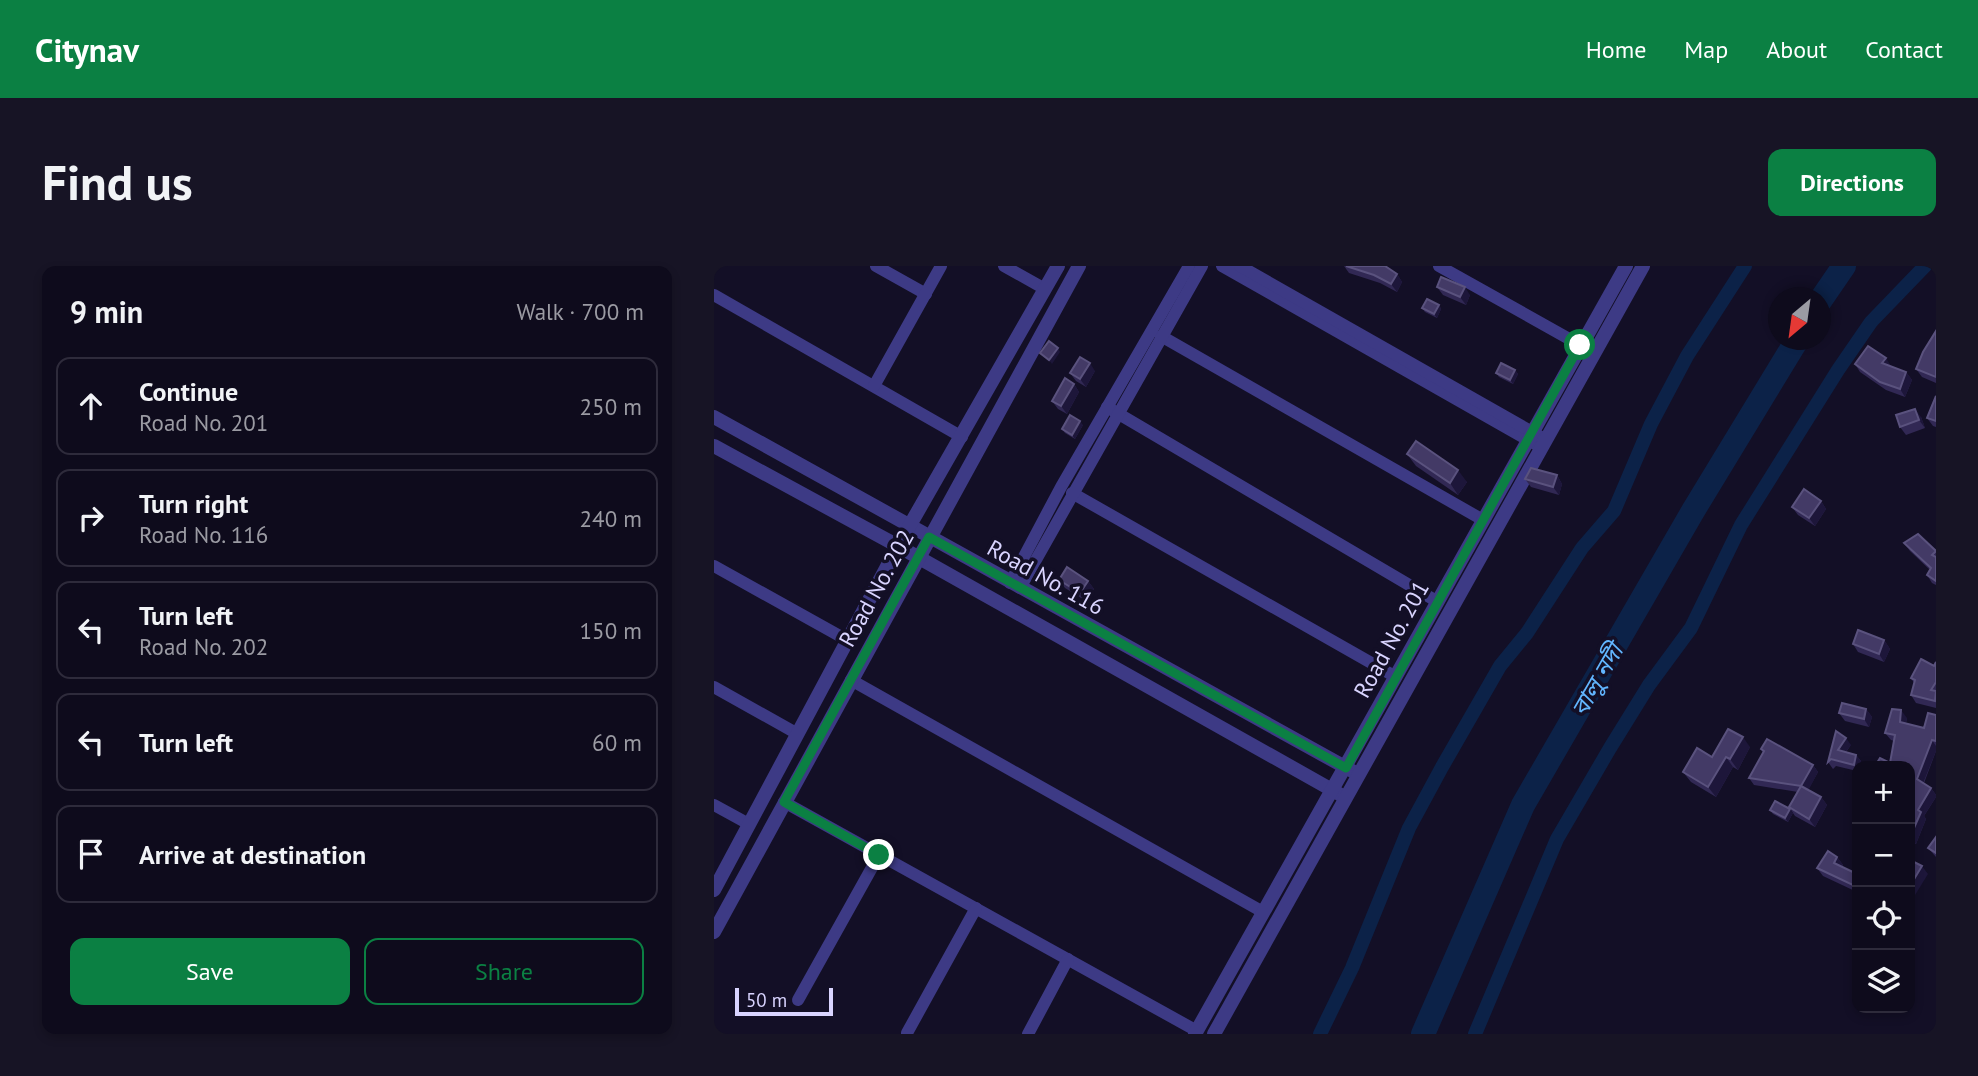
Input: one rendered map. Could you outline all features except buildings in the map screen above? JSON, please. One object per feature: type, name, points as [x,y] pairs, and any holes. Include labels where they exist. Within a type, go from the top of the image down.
[{"type":"street","points":[[876,266],[926,294]]},
{"type":"street","points":[[874,386],[941,266]]},
{"type":"street","points":[[1004,266],[1045,289]]},
{"type":"street","name":"Road No. 202","points":[[714,890],[898,545],[1058,266]]},
{"type":"street","name":"Road No. 202","points":[[714,932],[1079,266]]},
{"type":"street","points":[[1015,586],[1189,266]]},
{"type":"street","points":[[1015,586],[1072,493],[1112,410],[1161,336],[1202,266]]},
{"type":"street","points":[[1222,266],[1536,439]]},
{"type":"street","points":[[1240,266],[1536,439]]},
{"type":"street","points":[[1439,266],[1580,345]]},
{"type":"street","name":"Road No. 201","points":[[1213,1034],[1352,771],[1396,677],[1483,520],[1643,266]]},
{"type":"street","name":"Road No. 201","points":[[1352,771],[1371,751],[1455,599],[1580,345],[1623,267]]},
{"type":"street","points":[[714,295],[962,437]]},
{"type":"street","points":[[1161,336],[1483,520]]},
{"type":"street","points":[[1112,410],[1438,602]]},
{"type":"street","name":"Road No. 116","points":[[714,416],[1015,586],[1352,771]]},
{"type":"street","name":"Road No. 116","points":[[714,446],[898,545],[1339,794]]},
{"type":"street","points":[[1072,493],[1396,677]]},
{"type":"street","points":[[714,566],[847,640]]},
{"type":"street","points":[[851,680],[1263,912]]},
{"type":"street","points":[[714,687],[796,733]]},
{"type":"street","name":"Road No. 201","points":[[1196,1032],[1263,912],[1339,794]]},
{"type":"street","points":[[784,802],[1196,1032]]},
{"type":"street","points":[[714,805],[747,824]]},
{"type":"street","points":[[798,1000],[879,855]]},
{"type":"street","points":[[907,1033],[976,908]]},
{"type":"street","points":[[1028,1034],[1069,959]]},
{"type":"waterway","points":[[1320,1034],[1352,968],[1409,828],[1442,767],[1500,666],[1527,633],[1582,548],[1614,511],[1651,424],[1687,356],[1745,266]]},
{"type":"waterway","name":"বালু নদী","points":[[1830,287],[1844,266]]},
{"type":"waterway","points":[[1475,1034],[1557,839],[1610,748],[1649,685],[1691,628],[1741,525],[1838,370],[1871,322],[1925,266]]},
{"type":"waterway","name":"বালু নদী","points":[[1423,1034],[1523,805],[1693,511],[1791,350]]},
{"type":"route","points":[[879,855],[784,802],[929,537],[1346,768],[1580,345]]}]
